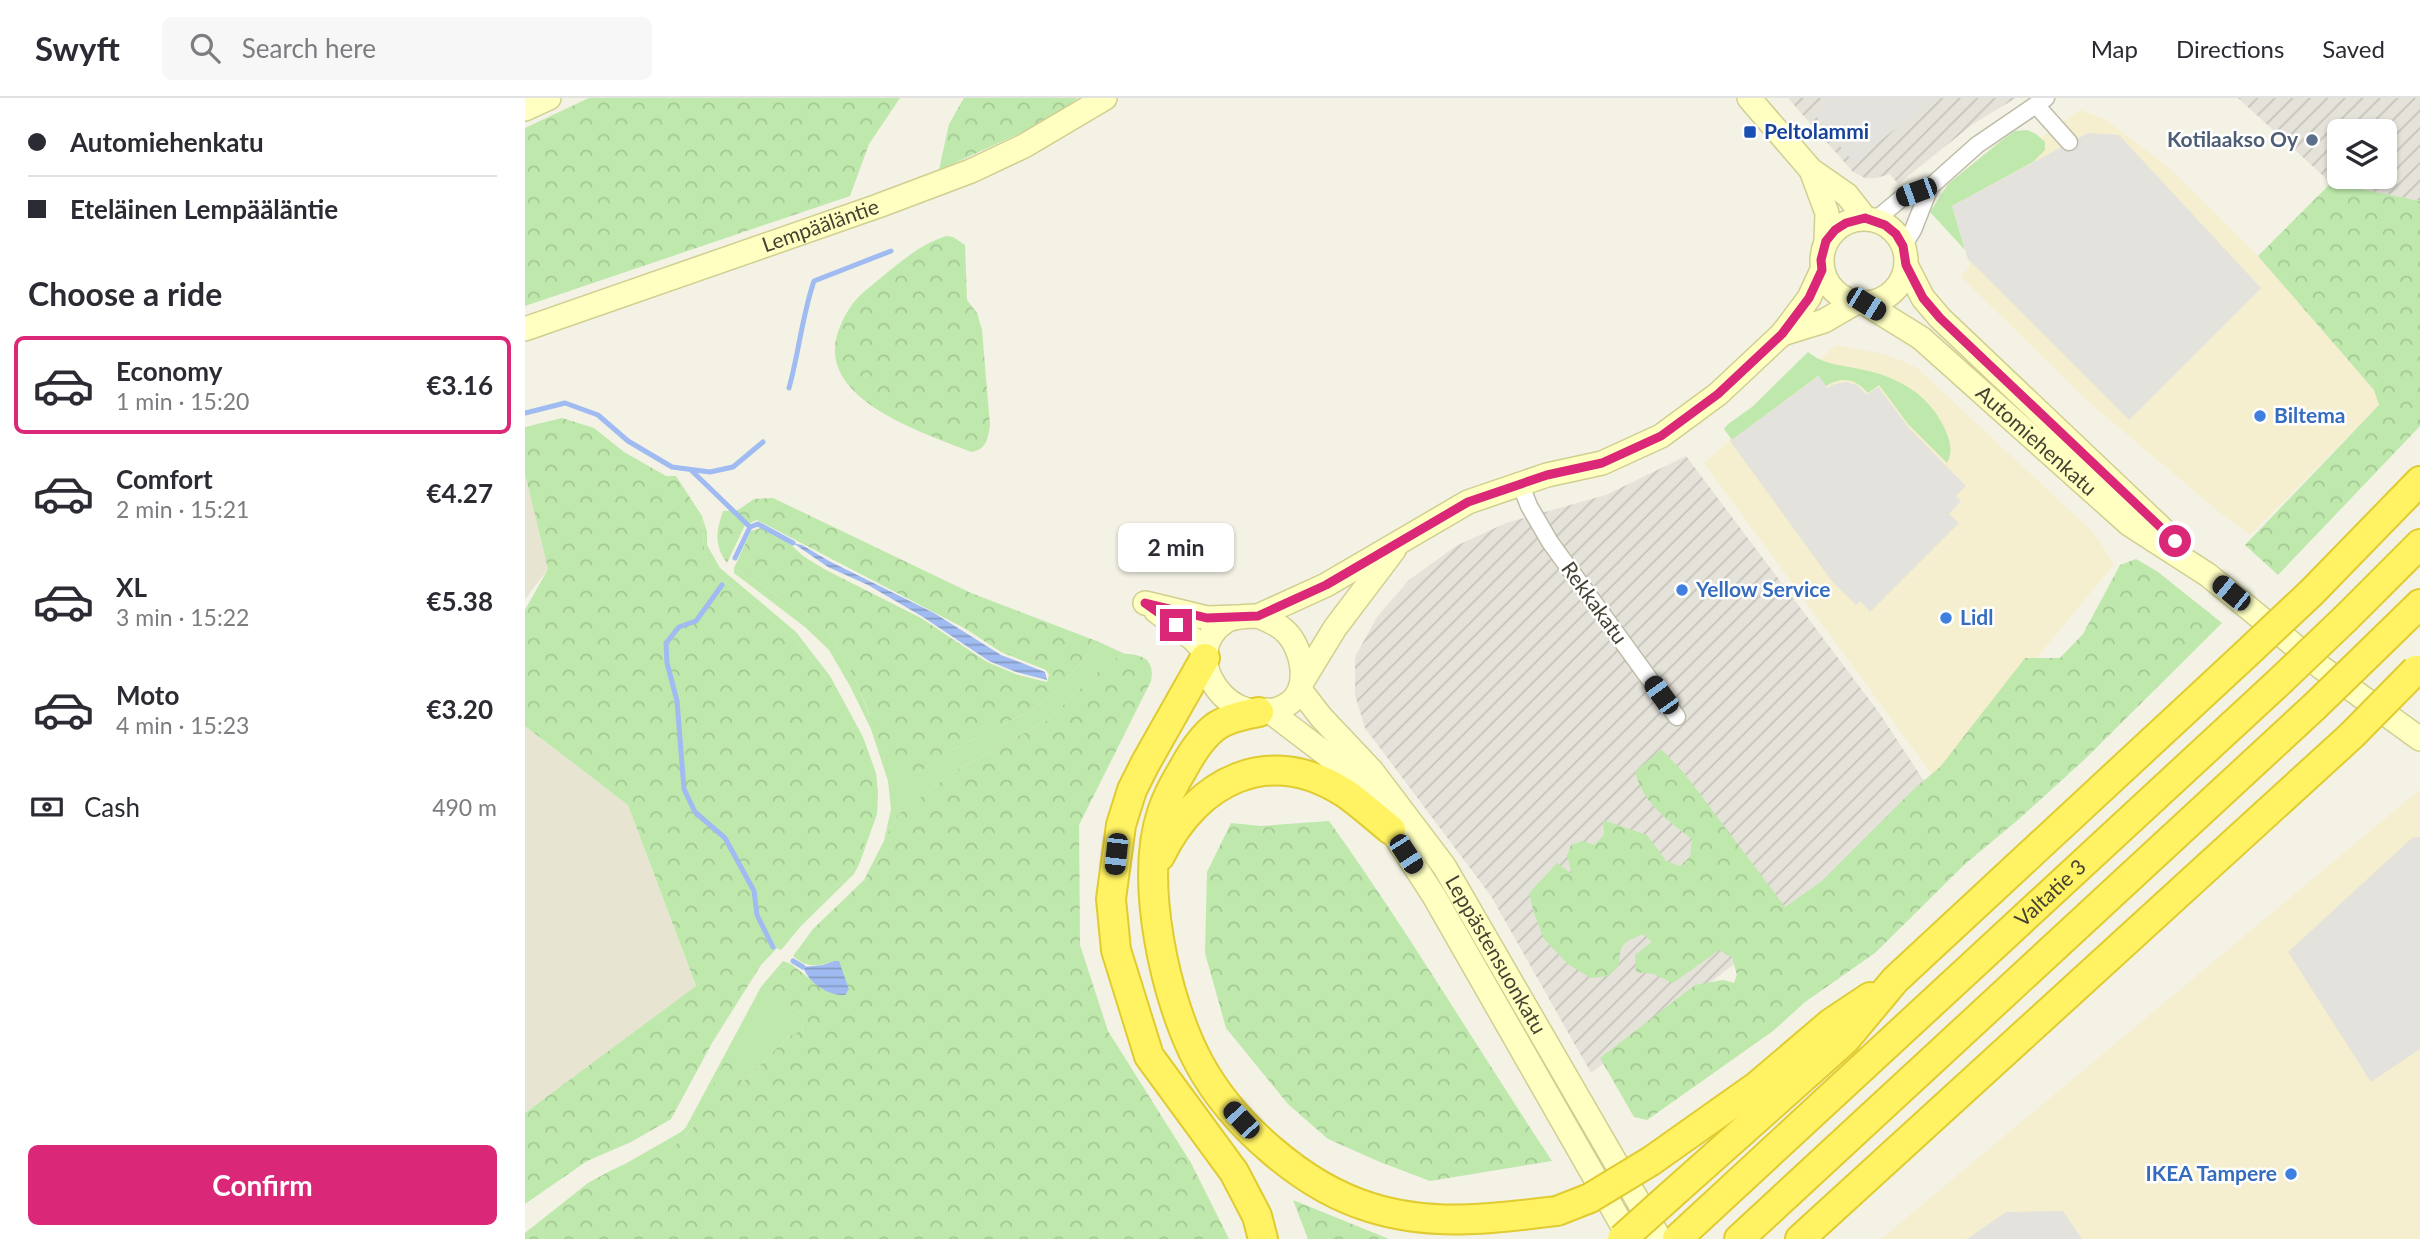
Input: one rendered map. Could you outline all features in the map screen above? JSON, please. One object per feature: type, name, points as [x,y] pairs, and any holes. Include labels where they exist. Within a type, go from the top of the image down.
[{"type":"highway","points":[[1622,1239],[1845,1040],[1895,981],[2312,592],[2420,481]]},
{"type":"highway","name":"Valtatie 3","points":[[1683,1233],[2280,681],[2420,544]]},
{"type":"highway","name":"Valtatie 3","points":[[1739,1239],[2314,707],[2420,604]]},
{"type":"highway","points":[[1206,655],[1132,790],[1121,825],[1111,899],[1116,950],[1149,1056],[1234,1172],[1257,1216],[1263,1239]]},
{"type":"highway","points":[[1800,1239],[2351,734],[2418,668]]},
{"type":"highway","points":[[1264,711],[1236,717],[1215,727],[1195,747],[1175,783],[1162,813],[1156,839],[1154,868],[1158,945],[1173,1000],[1198,1062],[1225,1102],[1258,1138],[1291,1165],[1327,1188],[1366,1206],[1403,1216],[1450,1221],[1495,1219],[1557,1211],[1590,1198],[1651,1161],[1757,1086],[1831,1023],[1895,981]]},
{"type":"highway","points":[[1154,868],[1167,841],[1184,817],[1204,796],[1229,780],[1254,772],[1284,770],[1312,777],[1344,793],[1391,830]]},
{"type":"highway","points":[[1807,1239],[1833,1209]]},
{"type":"main road","points":[[525,109],[548,98]]},
{"type":"main road","name":"Lempääläntie","points":[[525,329],[971,171],[1024,146],[1094,107],[1105,98]]},
{"type":"main road","points":[[1749,98],[1811,170],[1847,195],[1869,220]]},
{"type":"main road","points":[[1811,170],[1827,213],[1822,270],[1833,291],[1843,299],[1860,303]]},
{"type":"main road","points":[[1782,334],[1824,321],[1860,303],[1889,296],[1898,287],[1903,276],[1905,255],[1896,234],[1885,225],[1869,220],[1846,223],[1835,230],[1826,241]]},
{"type":"main road","name":"Automiehenkatu","points":[[1905,255],[1923,298],[1940,318],[2159,525],[2208,575]]},
{"type":"main road","points":[[1206,655],[1213,634],[1226,621],[1247,617],[1326,585],[1468,502],[1520,483],[1602,463],[1661,436],[1728,386],[1782,334],[1809,298],[1822,270]]},
{"type":"main road","name":"Automiehenkatu","points":[[1860,303],[1921,338],[2129,523],[2208,575],[2322,668],[2418,737]]},
{"type":"main road","points":[[1301,687],[1300,663],[1287,634],[1273,623],[1247,617],[1207,618],[1145,603],[1176,625],[1206,655],[1216,689],[1226,700],[1240,708],[1264,711],[1279,708],[1290,702],[1301,687],[1347,611],[1400,542]]},
{"type":"main road","name":"Leppästensuonkatu","points":[[1301,687],[1321,717],[1373,771],[1444,866],[1660,1239]]},
{"type":"main road","name":"Leppästensuonkatu","points":[[1264,711],[1331,758],[1367,793],[1434,896],[1630,1239]]},
{"type":"street","points":[[1869,220],[1903,197],[1930,187],[1969,151],[2041,102],[2069,142]]},
{"type":"street","points":[[1905,255],[1930,187]]},
{"type":"street","name":"Rekkakatu","points":[[1520,483],[1529,506],[1550,542],[1677,717]]},
{"type":"shaded area","points":[[1788,98],[2016,98],[1973,124],[1898,184],[1890,174],[1865,178],[1853,172]]},
{"type":"shaded area","points":[[1833,98],[1935,98],[1853,162],[1816,116]]},
{"type":"shaded area","points":[[2238,98],[2420,98],[2420,201],[2361,189],[2397,189],[2397,119],[2327,119],[2327,179]]},
{"type":"shaded area","points":[[2080,110],[2105,119],[2167,166],[2258,256],[2374,390],[2379,405],[2250,535],[2093,406],[1961,277],[1970,266],[1950,200]]},
{"type":"shaded area","points":[[2088,133],[2119,135],[2261,288],[2129,420],[1968,259],[1952,206]]},
{"type":"shaded area","points":[[1836,345],[1884,354],[1916,367],[2094,533],[2114,564],[1936,780],[1704,463]]},
{"type":"shaded area","points":[[1819,376],[1827,388],[1847,382],[1857,385],[1867,395],[1878,387],[1910,429],[1966,486],[1956,496],[1961,501],[1949,514],[1959,523],[1870,612],[1860,601],[1856,605],[1831,580],[1730,441]]},
{"type":"shaded area","points":[[1686,456],[1880,714],[1926,784],[1821,898],[1591,1073],[1491,896],[1365,728],[1355,695],[1355,657],[1377,617],[1409,580],[1456,546],[1506,523],[1606,495]]},
{"type":"shaded area","points":[[525,474],[548,569],[525,599]]},
{"type":"shaded area","points":[[525,726],[628,805],[696,987],[525,1113]]},
{"type":"shaded area","points":[[2418,791],[2420,1239],[1881,1239]]},
{"type":"shaded area","points":[[2413,837],[2420,837],[2420,1049],[2371,1082],[2288,952]]},
{"type":"shaded area","points":[[2063,1211],[2082,1239],[1967,1239],[2006,1212]]},
{"type":"green space","points":[[589,98],[900,98],[869,144],[850,196],[525,306],[525,128]]},
{"type":"green space","points":[[964,98],[1078,98],[1047,121],[939,170],[949,124]]},
{"type":"green space","points":[[2027,130],[2045,142],[2045,150],[2033,162],[1952,206],[1965,250],[1930,212],[1948,184],[2015,131]]},
{"type":"green space","points":[[2327,187],[2361,189],[2420,201],[2420,426],[2278,575],[2245,545],[2379,405],[2374,390],[2258,256]]},
{"type":"green space","points":[[946,236],[965,245],[967,300],[977,313],[982,330],[990,425],[983,446],[971,452],[903,424],[879,410],[858,395],[843,377],[835,356],[838,332],[851,306],[860,296],[916,251]]},
{"type":"green space","points":[[1808,352],[1828,363],[1889,377],[1921,396],[1946,431],[1950,449],[1947,463],[1908,424],[1879,385],[1868,393],[1849,380],[1826,386],[1818,376],[1732,440],[1724,429],[1727,425],[1752,407]]},
{"type":"green space","points":[[562,418],[594,428],[624,452],[666,476],[676,476],[702,516],[704,547],[709,568],[797,641],[831,685],[857,734],[874,776],[875,810],[854,867],[761,965],[712,1043],[671,1119],[631,1142],[587,1161],[525,1204],[525,1113],[696,986],[628,805],[525,726],[525,610],[548,569],[525,474],[525,427]]},
{"type":"green space","points":[[773,498],[971,593],[1099,642],[1055,692],[1034,709],[952,750],[918,773],[907,775],[896,769],[887,758],[854,677],[829,632],[807,614],[734,568],[751,531],[761,528],[790,544],[824,569],[921,618],[987,662],[1018,675],[1047,682],[1049,675],[1046,670],[1001,652],[966,629],[757,520],[745,525],[727,563],[717,538],[723,511],[738,510],[754,499]]},
{"type":"green space","points":[[702,516],[707,532],[707,545],[720,568],[796,632],[830,676],[863,737],[876,773],[877,814],[854,874],[801,926],[781,950],[777,948],[854,867],[831,685],[797,641],[709,568],[704,547]]},
{"type":"green space","points":[[2136,559],[2158,572],[2222,623],[2085,759],[1964,865],[1875,953],[1805,1002],[1773,1031],[1647,1120],[1634,1117],[1600,1058],[1695,985],[1723,980],[1734,983],[1737,975],[1732,957],[1719,950],[1673,983],[1654,974],[1636,972],[1635,955],[1652,942],[1643,934],[1624,944],[1619,965],[1608,976],[1591,978],[1569,965],[1544,939],[1529,893],[1557,863],[1572,874],[1567,856],[1571,845],[1583,841],[1594,845],[1604,835],[1603,820],[1647,835],[1666,861],[1680,866],[1690,857],[1692,839],[1650,802],[1635,772],[1661,749],[1684,773],[1785,907],[1822,881],[1914,789],[1940,767],[2025,658],[2060,658],[2083,634],[2120,565]]},
{"type":"green space","points":[[734,568],[807,614],[829,632],[854,677],[869,715],[918,773],[952,750],[1034,709],[1055,692],[1099,642],[1125,654],[1110,661],[1046,721],[955,771],[897,815],[884,841],[891,809],[888,781],[871,729],[850,686],[829,650],[805,627],[734,573]]},
{"type":"green space","points":[[1125,654],[1138,655],[1147,660],[1151,668],[1151,681],[1079,825],[1080,945],[1108,1031],[1191,1163],[1229,1239],[525,1239],[525,1233],[588,1183],[625,1164],[642,1166],[681,1141],[693,1127],[727,1056],[737,1062],[737,1073],[743,1082],[788,1037],[802,1030],[804,1017],[784,1000],[764,992],[782,968],[791,964],[824,990],[849,989],[841,967],[834,961],[812,965],[793,956],[813,929],[864,880],[897,815],[955,771],[1046,721],[1110,661]]},
{"type":"green space","points":[[1329,821],[1415,947],[1552,1161],[1430,1181],[1380,1162],[1328,1139],[1288,1104],[1226,1028],[1205,953],[1207,872],[1231,823],[1261,826]]},
{"type":"green space","points":[[783,961],[791,964],[782,968],[784,1000],[804,1017],[802,1030],[788,1037],[743,1082],[737,1073],[681,1141],[642,1167],[625,1164],[686,1127],[761,987]]},
{"type":"green space","points":[[1293,1200],[1389,1239],[1308,1239]]},
{"type":"water","points":[[793,543],[802,545],[934,613],[1001,655],[1045,672],[1047,680],[989,661],[923,617],[868,585],[828,567]]},
{"type":"water","points":[[839,961],[849,989],[845,995],[820,987],[803,967]]},
{"type":"waterway","points":[[789,388],[814,281],[891,251]]},
{"type":"waterway","points":[[525,413],[565,403],[598,415],[628,441],[672,467],[710,472],[733,467],[763,442]]},
{"type":"waterway","points":[[692,471],[750,527],[735,558]]},
{"type":"waterway","points":[[750,527],[758,524],[793,543]]},
{"type":"waterway","points":[[722,585],[696,621],[679,627],[666,643],[667,663],[677,701],[684,789],[695,812],[725,838],[754,891],[757,915],[773,947]]},
{"type":"waterway","points":[[793,961],[803,967]]},
{"type":"place","name":"Peltolammi","points":[[1750,132]]},
{"type":"place","name":"Kotilaakso Oy","points":[[2312,140]]},
{"type":"place","name":"Biltema","points":[[2260,416]]},
{"type":"place","name":"Yellow Service","points":[[1682,590]]},
{"type":"place","name":"Lidl","points":[[1946,618]]},
{"type":"place","name":"IKEA Tampere","points":[[2291,1174]]},
{"type":"route","points":[[1176,625],[1145,603],[1207,618],[1258,616],[1326,585],[1468,502],[1547,475],[1602,463],[1661,436],[1718,394],[1782,334],[1809,298],[1822,270],[1822,250],[1826,241],[1835,230],[1846,223],[1865,218],[1885,225],[1896,234],[1906,255],[1906,265],[1923,298],[1940,318],[2175,541]]}]
